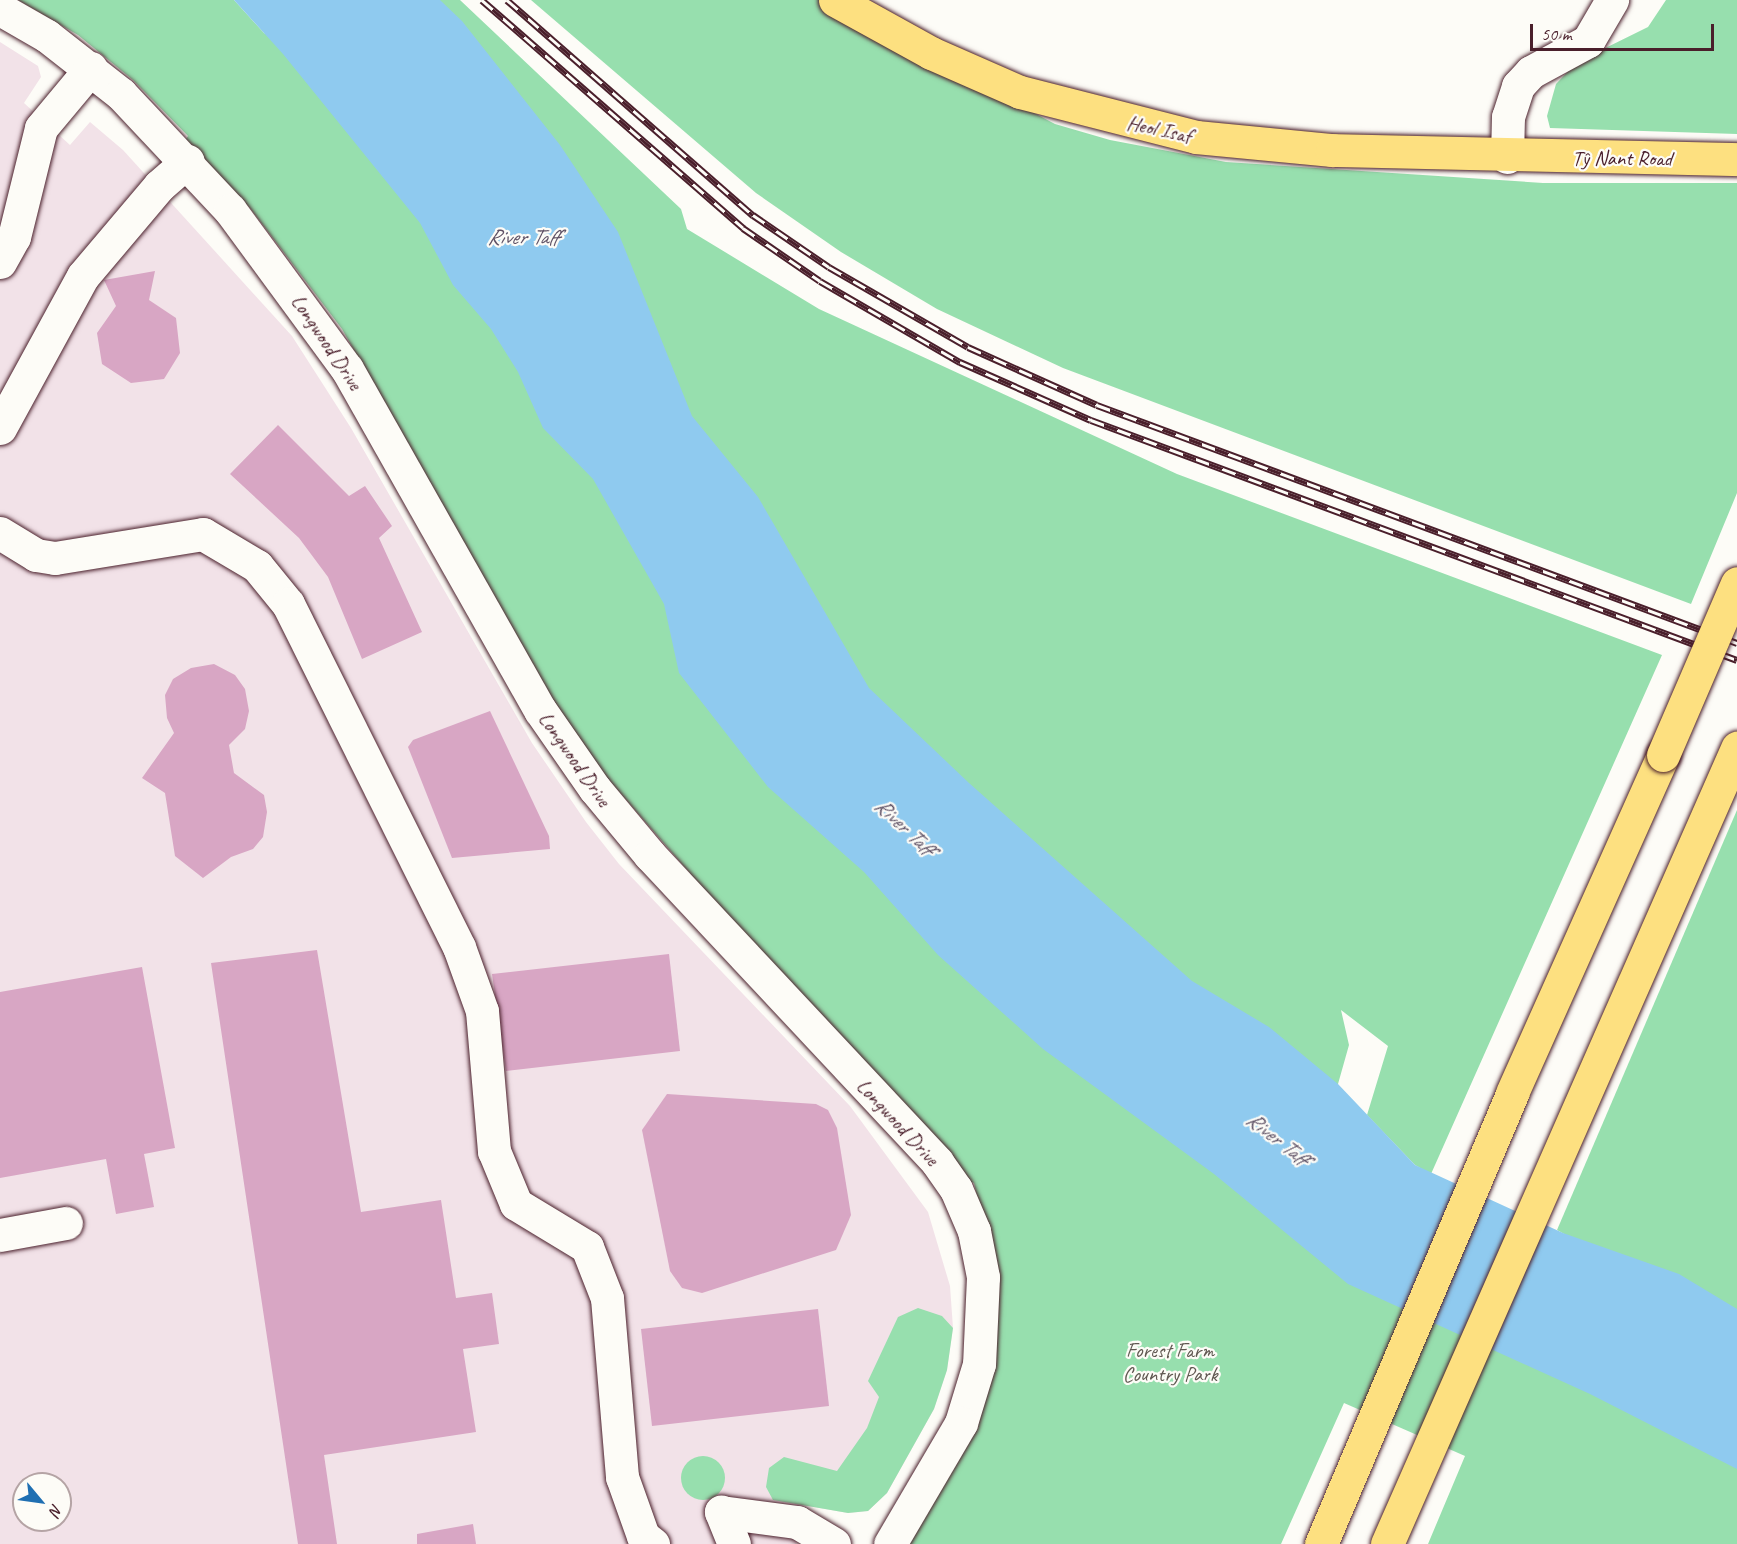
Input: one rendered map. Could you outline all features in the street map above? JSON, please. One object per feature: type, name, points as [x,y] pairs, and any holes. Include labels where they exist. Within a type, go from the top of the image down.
[{"type":"main road","name":"Heol Isaf","points":[[835,0],[979,75],[1120,121],[1264,147],[1507,157]]},
{"type":"main road","name":"Tŷ Nant Road","points":[[1507,157],[1737,159]]},
{"type":"main road","points":[[1321,1544],[1512,1093],[1737,583]]},
{"type":"main road","points":[[1387,1544],[1737,748]]},
{"type":"street","points":[[1507,157],[1508,117],[1518,86],[1531,72],[1588,41],[1612,0]]},
{"type":"street","name":"Longwood Drive","points":[[0,9],[91,68],[188,161],[269,259],[347,369],[540,710],[595,789],[650,855],[937,1162],[956,1189],[974,1231],[984,1277],[979,1365],[961,1423],[890,1544]]},
{"type":"street","points":[[0,262],[14,237],[41,128],[91,68]]},
{"type":"street","points":[[0,428],[83,276],[159,186],[188,161]]},
{"type":"street","points":[[0,532],[36,555],[55,558],[203,534],[257,566],[288,604],[459,947],[482,1011],[494,1152],[516,1204],[587,1247],[595,1267],[607,1298],[622,1477],[644,1536],[653,1544]]},
{"type":"street","points":[[0,1235],[66,1223]]},
{"type":"street","points":[[734,1544],[721,1512],[797,1522],[834,1544]]},
{"type":"shaded area","points":[[0,42],[38,66],[41,77],[24,103],[70,145],[90,122],[123,150],[292,336],[351,428],[532,743],[586,822],[619,864],[850,1106],[928,1212],[950,1286],[953,1328],[947,1370],[934,1409],[887,1493],[868,1511],[848,1513],[803,1505],[792,1535],[798,1537],[796,1544],[0,1544]]},
{"type":"green space","name":"Forest Farm Country Park","points":[[18,0],[234,0],[264,33],[281,43],[536,360],[1532,1351],[1737,1466],[1737,1544],[1428,1544],[1465,1456],[1344,1403],[1281,1544],[903,1544],[997,1326],[999,1295],[974,1183],[953,1176],[602,772],[542,683],[342,329],[250,208],[184,142],[188,136],[133,80],[78,35]]},
{"type":"green space","points":[[418,0],[460,0],[681,209],[687,229],[819,309],[1177,474],[1662,655],[1431,1174],[1415,1165],[1367,1115],[1388,1046],[1341,1010],[1349,1045],[1338,1084],[1334,1093],[1313,1090],[877,717]]},
{"type":"green space","points":[[531,0],[819,0],[1055,124],[1110,140],[1226,162],[1543,183],[1737,183],[1737,493],[1691,604],[1063,368],[937,309],[841,252],[756,193]]},
{"type":"green space","points":[[1666,0],[1737,0],[1737,134],[1550,128],[1547,116],[1556,84],[1577,62],[1648,27]]},
{"type":"green space","points":[[1737,810],[1737,1330],[1557,1230]]},
{"type":"green space","points":[[918,1308],[942,1316],[953,1328],[947,1370],[934,1409],[887,1493],[868,1511],[848,1513],[773,1500],[766,1487],[769,1468],[784,1457],[837,1471],[867,1428],[879,1397],[868,1381],[898,1317]]},
{"type":"green space","points":[[703,1456],[712,1457],[719,1462],[724,1469],[724,1487],[719,1494],[712,1499],[703,1500],[694,1499],[687,1494],[682,1487],[681,1478],[682,1469],[687,1462],[694,1457]]},
{"type":"water","name":"River Taff","points":[[234,0],[440,0],[462,21],[560,145],[618,232],[692,416],[758,497],[869,688],[969,783],[1192,981],[1269,1027],[1338,1084],[1415,1165],[1563,1233],[1679,1274],[1737,1309],[1737,1469],[1590,1394],[1348,1284],[1214,1174],[1043,1049],[938,955],[864,872],[768,787],[679,673],[664,604],[593,479],[543,428],[518,372],[491,329],[453,285],[420,223],[283,54]]},
{"type":"building","points":[[155,271],[149,300],[176,318],[180,353],[164,379],[131,383],[102,364],[97,333],[116,306],[104,280]]},
{"type":"building","points":[[278,425],[349,496],[365,486],[392,526],[379,538],[422,632],[362,659],[328,577],[299,538],[230,474]]},
{"type":"building","points":[[214,664],[235,675],[245,689],[249,711],[245,729],[229,745],[234,773],[264,795],[267,812],[263,837],[253,849],[231,857],[203,878],[175,856],[165,793],[142,778],[174,733],[167,718],[165,695],[173,679],[191,668]]},
{"type":"building","points":[[490,711],[549,836],[550,849],[452,858],[408,747],[413,740]]},
{"type":"building","points":[[317,950],[361,1212],[441,1200],[456,1298],[492,1293],[499,1344],[463,1349],[476,1432],[324,1455],[337,1544],[298,1544],[211,963]]},
{"type":"building","points":[[669,954],[680,1051],[506,1071],[492,974]]},
{"type":"building","points":[[142,967],[175,1148],[144,1154],[154,1207],[116,1214],[106,1159],[0,1178],[0,992]]},
{"type":"building","points":[[667,1094],[816,1104],[828,1110],[837,1128],[851,1215],[836,1250],[702,1293],[682,1288],[670,1271],[642,1130]]},
{"type":"building","points":[[818,1309],[829,1406],[652,1426],[641,1329]]},
{"type":"building","points":[[473,1524],[476,1544],[417,1544],[417,1534]]},
{"type":"railway","points":[[482,0],[743,228],[820,281],[960,362],[1091,420],[1737,660]]},
{"type":"railway","points":[[507,0],[753,215],[829,267],[968,347],[1097,405],[1737,643]]}]
